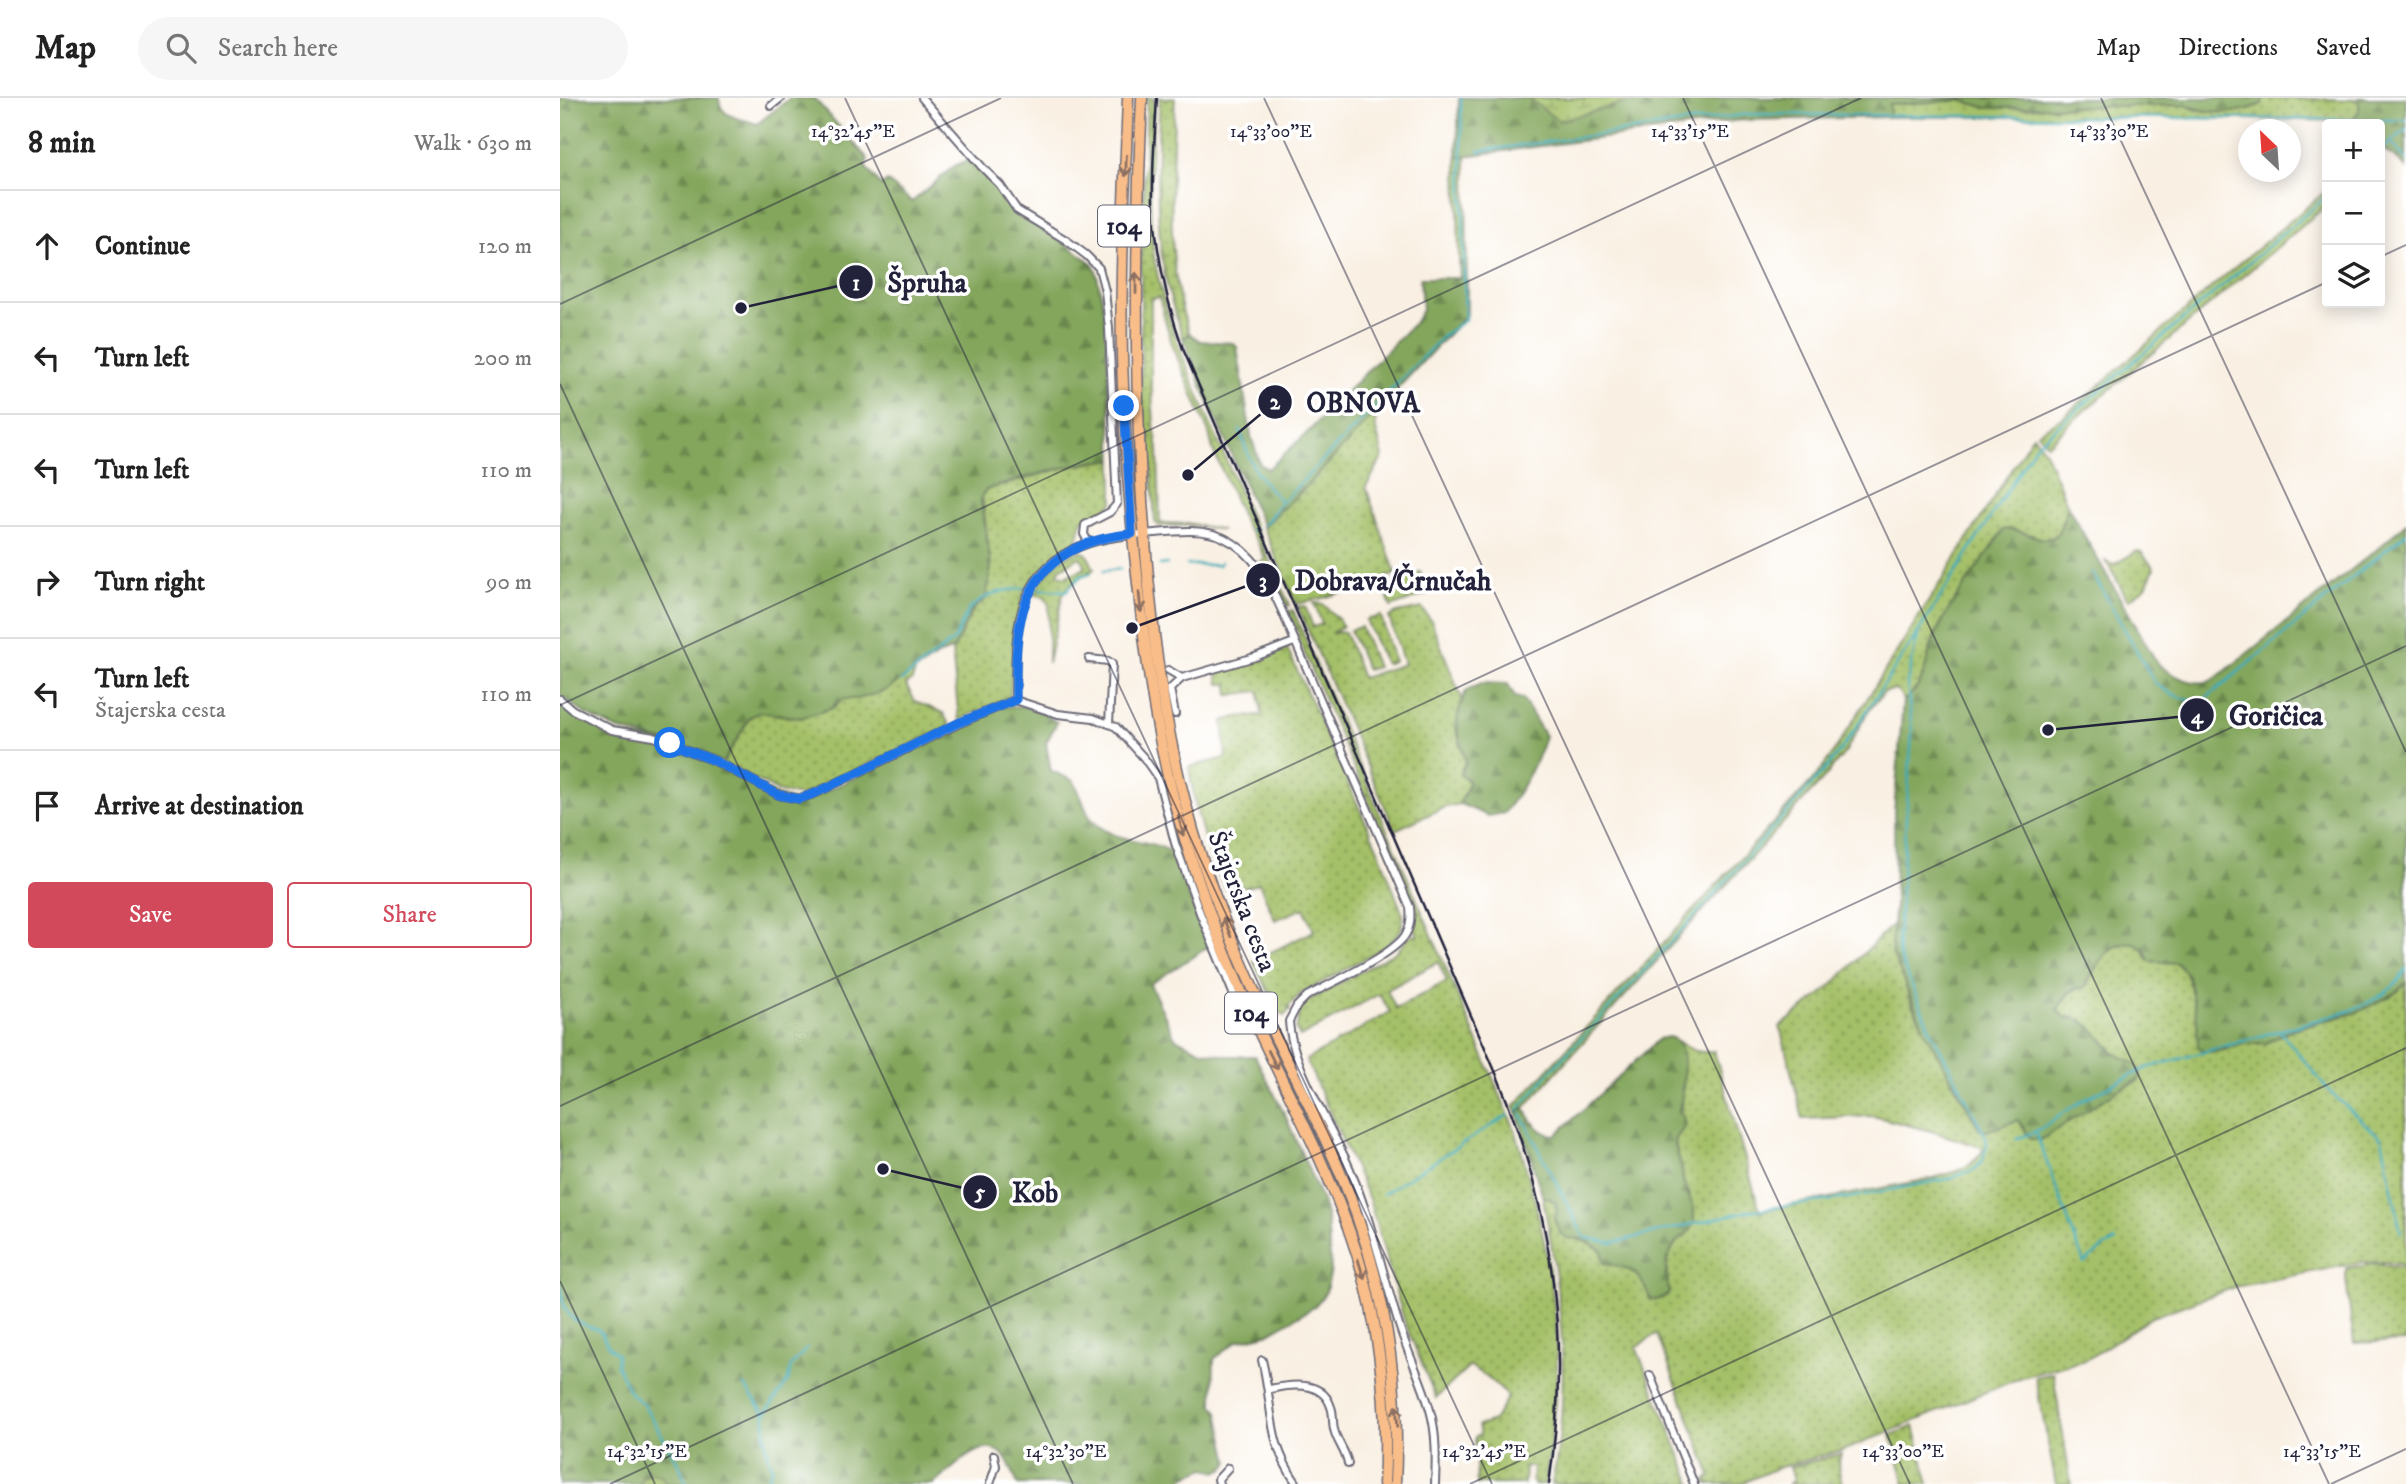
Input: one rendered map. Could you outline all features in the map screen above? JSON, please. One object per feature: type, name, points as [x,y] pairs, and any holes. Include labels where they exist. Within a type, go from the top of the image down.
[{"type":"main road","name":"Štajerska cesta","points":[[1128,98],[1122,354],[1132,534],[1152,698],[1171,789],[1188,849],[1223,951],[1329,1180],[1364,1279],[1381,1371],[1387,1442],[1384,1484]]},
{"type":"main road","name":"Štajerska cesta","points":[[1142,98],[1136,268],[1138,430],[1144,534],[1160,677],[1173,749],[1186,807],[1211,884],[1243,967],[1341,1175],[1357,1216],[1387,1330],[1398,1435],[1395,1484]]},
{"type":"street","points":[[771,106],[780,98]]},
{"type":"street","points":[[922,98],[1000,185],[1017,209],[1066,240],[1099,268],[1105,291],[1109,328],[1117,504],[1110,512],[1085,525],[1084,534],[1088,542]]},
{"type":"street","points":[[1016,700],[1016,653],[1020,620],[1026,600],[1037,580],[1051,565],[1088,542],[1132,534],[1186,531],[1223,537],[1256,563],[1269,582],[1410,907],[1411,919],[1407,933],[1396,947],[1307,996],[1297,1006],[1289,1021],[1294,1050],[1346,1161],[1366,1212],[1399,1326],[1424,1388],[1436,1447],[1435,1484]]},
{"type":"street","points":[[1170,689],[1182,678],[1294,642]]},
{"type":"street","points":[[1088,659],[1108,661],[1112,664],[1109,724]]},
{"type":"street","points":[[1175,714],[1168,670],[1182,678]]},
{"type":"street","points":[[560,699],[573,710],[612,730],[654,737],[715,761],[779,795],[799,799],[958,723],[1016,700],[1058,714],[1093,718],[1116,727],[1158,778],[1179,855],[1245,1022]]},
{"type":"street","points":[[1262,1360],[1269,1389],[1272,1427],[1279,1452],[1297,1484]]},
{"type":"street","points":[[1650,1376],[1694,1484]]},
{"type":"street","points":[[1269,1389],[1302,1385],[1315,1388],[1323,1394],[1331,1404],[1334,1430],[1348,1464]]},
{"type":"street","points":[[990,1484],[996,1466],[994,1455]]},
{"type":"street","points":[[1219,1484],[1218,1479],[1228,1468]]},
{"type":"green space","points":[[560,98],[719,98],[720,105],[727,113],[757,124],[790,98],[814,98],[868,159],[865,166],[881,186],[887,181],[912,202],[954,166],[968,160],[996,186],[1014,214],[1072,248],[1093,264],[1096,270],[1105,315],[1113,461],[1070,466],[986,490],[981,501],[991,567],[986,599],[972,610],[954,649],[940,654],[886,690],[857,699],[843,699],[832,708],[801,718],[760,712],[750,717],[723,763],[687,747],[616,729],[585,714],[560,695]]},
{"type":"green space","points":[[1147,98],[1154,98],[1150,181],[1152,243],[1166,309],[1199,396],[1290,606],[1283,605],[1272,580],[1259,563],[1265,559],[1257,541],[1247,528],[1213,450],[1209,433],[1172,345],[1159,297],[1151,299],[1151,388],[1158,448],[1160,523],[1192,524],[1222,530],[1196,525],[1159,526],[1155,522],[1149,432],[1141,407],[1141,262]]},
{"type":"green space","points":[[1160,98],[1175,98],[1172,155],[1173,250],[1176,280],[1190,334],[1183,338],[1168,288],[1161,249],[1157,184]]},
{"type":"green space","points":[[1459,98],[2263,98],[2262,104],[2253,108],[2224,112],[2205,111],[2186,105],[1987,108],[1961,100],[1890,105],[1890,117],[1741,120],[1457,157]]},
{"type":"green space","points":[[1528,98],[1642,98],[1559,121]]},
{"type":"green space","points":[[2263,98],[2360,100],[2359,111],[2353,119],[2322,120],[1890,117],[1889,105],[1961,100],[1987,108],[2186,105],[2196,110],[2261,104]]},
{"type":"green space","points":[[2359,98],[2406,98],[2406,168],[2385,151],[2385,119],[2353,119],[2359,111]]},
{"type":"green space","points":[[1457,157],[1466,157],[1467,277],[1459,257]]},
{"type":"green space","points":[[2322,194],[2322,209],[2050,443],[2047,444],[2037,433],[2062,418]]},
{"type":"green space","points":[[1459,257],[1467,277],[1467,314],[1306,487],[1263,527],[1183,338],[1190,334],[1200,341],[1233,343],[1237,347],[1251,436],[1260,464],[1268,469],[1307,433],[1415,322],[1422,310],[1420,278],[1460,278]]},
{"type":"green space","points":[[1375,412],[1376,430],[1383,456],[1366,487],[1396,574],[1327,597],[1296,604],[1263,527],[1306,487]]},
{"type":"green space","points":[[2033,435],[2046,453],[2068,507],[2057,534],[2046,539],[2010,529],[2003,530],[1943,619],[1917,687],[1903,701],[1900,693],[1895,690],[1884,692],[1867,713],[1846,751],[1824,778],[1517,1113],[1514,1107],[1519,1101],[1817,775]]},
{"type":"green space","points":[[1113,461],[1113,503],[1082,521],[1077,541],[1049,562],[1024,592],[1015,628],[1010,696],[959,720],[952,651],[965,622],[978,604],[991,567],[982,495],[986,490],[1063,468]]},
{"type":"green space","points":[[2068,507],[2157,663],[2175,675],[2196,682],[2212,680],[2224,672],[2406,523],[2406,982],[2396,993],[2358,1012],[2293,1029],[2266,1043],[2244,1044],[2208,1052],[2198,1046],[2197,1020],[2188,976],[2177,963],[2149,961],[2144,950],[2136,944],[2119,945],[2104,956],[2085,987],[2069,993],[2057,1010],[2064,1017],[2072,1017],[2086,1024],[2116,1054],[2135,1064],[2140,1071],[2140,1079],[2040,1140],[2031,1139],[2018,1120],[1987,1131],[1980,1130],[1925,1032],[1891,944],[1895,905],[1894,813],[1903,701],[1920,683],[1938,629],[1946,614],[2003,530],[2010,529],[2039,538],[2052,538],[2059,531]]},
{"type":"green space","points":[[1080,551],[1087,554],[1094,569],[1073,582],[1063,594],[1048,663],[1049,605],[1045,597],[1033,594],[1053,568],[1072,553]],"holes":[[[1080,557],[1085,564],[1084,569],[1064,577],[1058,574],[1060,569]]]},
{"type":"green space","points":[[2137,551],[2141,552],[2154,568],[2146,587],[2128,600],[2106,561],[2113,565]]},
{"type":"green space","points":[[1420,572],[1427,594],[1391,607],[1384,585]]},
{"type":"green space","points":[[1314,603],[1323,604],[1339,620],[1343,627],[1331,633],[1345,632],[1362,678],[1404,664],[1389,617],[1422,608],[1431,621],[1462,699],[1456,729],[1466,762],[1461,769],[1469,783],[1460,804],[1445,807],[1395,830],[1298,607],[1305,606],[1313,627],[1322,624]]},
{"type":"green space","points":[[1293,610],[1516,1132],[1544,1243],[1554,1300],[1556,1389],[1545,1484],[1534,1484],[1533,1467],[1525,1466],[1524,1484],[1477,1484],[1475,1437],[1480,1435],[1478,1426],[1494,1421],[1508,1396],[1470,1366],[1436,1398],[1405,1323],[1369,1199],[1306,1060],[1390,1012],[1379,994],[1300,1037],[1296,1029],[1301,1007],[1307,1001],[1396,952],[1411,935],[1417,936],[1417,932],[1413,929],[1416,914],[1411,901],[1288,612]],"holes":[[[1438,962],[1447,981],[1396,1009],[1387,990]]]},
{"type":"green space","points":[[1381,616],[1394,661],[1385,664],[1366,620]]},
{"type":"green space","points":[[1361,627],[1377,667],[1367,670],[1350,630]]},
{"type":"green space","points":[[1287,648],[1380,854],[1403,915],[1401,930],[1387,946],[1299,995],[1284,1016],[1278,1011],[1253,961],[1314,931],[1304,908],[1275,920],[1259,883],[1245,888],[1239,884],[1226,889],[1212,861],[1202,830],[1189,767],[1226,758],[1223,721],[1262,715],[1259,691],[1229,695],[1228,684],[1219,684],[1217,672]]},
{"type":"green space","points":[[916,669],[912,680],[906,685],[915,701],[943,713],[950,726],[801,796],[780,792],[723,763],[750,717],[760,712],[801,718],[832,708],[843,699],[864,697],[886,690]]},
{"type":"green space","points":[[1481,683],[1508,684],[1515,697],[1523,699],[1545,736],[1533,767],[1511,804],[1504,813],[1488,816],[1460,804],[1469,783],[1460,775],[1466,762],[1457,719],[1466,691]]},
{"type":"green space","points":[[560,701],[605,732],[658,741],[688,752],[780,797],[797,802],[814,797],[1002,707],[1022,706],[1041,712],[1057,722],[1046,743],[1051,771],[1073,780],[1092,820],[1101,828],[1120,837],[1152,844],[1172,852],[1208,947],[1150,984],[1175,1038],[1202,1051],[1227,1056],[1255,1056],[1285,1115],[1322,1200],[1327,1218],[1331,1270],[1326,1292],[1314,1307],[1267,1334],[1237,1341],[1214,1359],[1213,1405],[1218,1412],[1229,1462],[1225,1468],[1217,1472],[1206,1468],[1186,1476],[1178,1484],[1018,1484],[1006,1459],[997,1451],[987,1449],[968,1456],[933,1484],[560,1484]]},
{"type":"green space","points":[[1894,923],[1891,944],[1912,1005],[1949,1072],[2015,1121],[2019,1120],[2027,1134],[2040,1140],[2115,1092],[2138,1081],[2130,1062],[2121,1058],[2083,1023],[2064,1017],[2057,1010],[2069,993],[2087,984],[2102,958],[2116,947],[2134,945],[2144,949],[2146,956],[2178,964],[2183,969],[2194,1000],[2198,1042],[2220,1051],[2244,1044],[2266,1043],[2293,1029],[2358,1012],[2396,993],[2406,982],[2406,1265],[2362,1262],[2235,1287],[2152,1317],[2086,1360],[2022,1377],[1847,1449],[1777,1468],[1740,1484],[1708,1484],[1706,1481],[1711,1476],[1657,1334],[1636,1347],[1692,1484],[1552,1484],[1562,1413],[1562,1341],[1555,1269],[1543,1198],[1555,1202],[1555,1216],[1577,1239],[1602,1250],[1603,1261],[1635,1274],[1657,1300],[1667,1296],[1667,1261],[1672,1247],[1685,1236],[1690,1195],[1683,1181],[1675,1145],[1683,1094],[1684,1058],[1679,1042],[1695,1051],[1714,1051],[1760,1211],[1946,1175],[1968,1165],[1980,1155],[1984,1148],[1873,1116],[1803,1119],[1780,1027],[1831,986]]},
{"type":"green space","points":[[1668,1037],[1675,1040],[1683,1057],[1679,1111],[1685,1126],[1675,1140],[1675,1145],[1683,1181],[1694,1209],[1694,1223],[1691,1230],[1676,1242],[1667,1259],[1669,1293],[1661,1299],[1651,1300],[1643,1283],[1634,1273],[1623,1267],[1604,1263],[1602,1250],[1581,1239],[1567,1238],[1560,1233],[1554,1219],[1557,1211],[1555,1202],[1543,1198],[1517,1113],[1524,1108],[1541,1130],[1556,1135],[1659,1039]]},
{"type":"green space","points":[[2374,1264],[2406,1268],[2406,1341],[2354,1343],[2346,1268]]},
{"type":"green space","points":[[2053,1373],[2071,1484],[2056,1484],[2035,1377]]},
{"type":"green space","points":[[1914,1426],[1929,1484],[1905,1484],[1891,1435]]},
{"type":"green space","points":[[1841,1454],[1838,1466],[1842,1484],[1788,1484],[1794,1481],[1790,1467]]},
{"type":"green space","points":[[652,1473],[660,1475],[668,1484],[640,1484],[642,1477]]},
{"type":"waterway","points":[[1263,525],[1279,504],[1445,334],[1465,320],[1461,98]]},
{"type":"waterway","points":[[1479,151],[1749,114],[2406,120]]},
{"type":"waterway","points":[[2385,147],[2406,130]]},
{"type":"waterway","points":[[2391,142],[2406,160]]},
{"type":"waterway","points":[[1518,1110],[1690,921],[1846,743],[2035,446],[2322,200]]},
{"type":"waterway","points":[[1240,430],[1255,469],[1281,501]]},
{"type":"waterway","points":[[1251,531],[1256,529]]},
{"type":"waterway","points":[[2092,572],[2155,683],[2178,696],[2204,700],[2406,533]]},
{"type":"waterway","points":[[1187,565],[1219,565],[1221,562]]},
{"type":"waterway","points":[[1160,565],[1167,564]]},
{"type":"waterway","points":[[1103,571],[1121,569]]},
{"type":"waterway","points":[[1039,589],[1066,591],[1081,576],[1091,573]]},
{"type":"waterway","points":[[901,681],[954,640],[969,609],[984,598],[1002,591],[1026,588]]},
{"type":"waterway","points":[[1521,1114],[1584,1237],[1611,1243],[1748,1211],[1848,1198],[1952,1178],[1975,1169],[1982,1162],[1987,1145],[1986,1137],[1929,1027],[1899,955],[1912,732],[1907,683],[1918,634]]},
{"type":"waterway","points":[[2016,1139],[2039,1130],[2088,1098],[2147,1068],[2349,1011],[2389,990],[2406,969]]},
{"type":"waterway","points":[[2280,1031],[2330,1092],[2382,1139],[2401,1233]]},
{"type":"waterway","points":[[1383,1194],[1508,1115]]},
{"type":"waterway","points":[[2036,1133],[2084,1263],[2116,1241]]},
{"type":"waterway","points":[[560,1285],[568,1314],[582,1324],[599,1330],[609,1347],[617,1354],[617,1366],[630,1393],[644,1405],[678,1463],[687,1484]]},
{"type":"waterway","points":[[766,1484],[772,1468],[766,1446],[765,1414],[788,1381],[791,1366],[808,1347]]},
{"type":"waterway","points":[[744,1385],[765,1414]]},
{"type":"railway","points":[[1157,98],[1153,175],[1154,220],[1163,276],[1183,349],[1498,1078],[1532,1178],[1544,1228],[1557,1327],[1558,1378],[1549,1484]]},
{"type":"place","name":"Špruha","points":[[741,308]]},
{"type":"place","name":"OBNOVA","points":[[1188,475]]},
{"type":"place","name":"Dobrava/Črnučah","points":[[1132,628]]},
{"type":"place","name":"Goričica","points":[[2048,730]]},
{"type":"place","name":"Kob","points":[[883,1169]]},
{"type":"route","points":[[670,743],[715,761],[779,795],[799,799],[958,723],[1016,700],[1016,653],[1020,620],[1026,600],[1037,580],[1051,565],[1079,546],[1095,540],[1132,534],[1124,406]]}]
